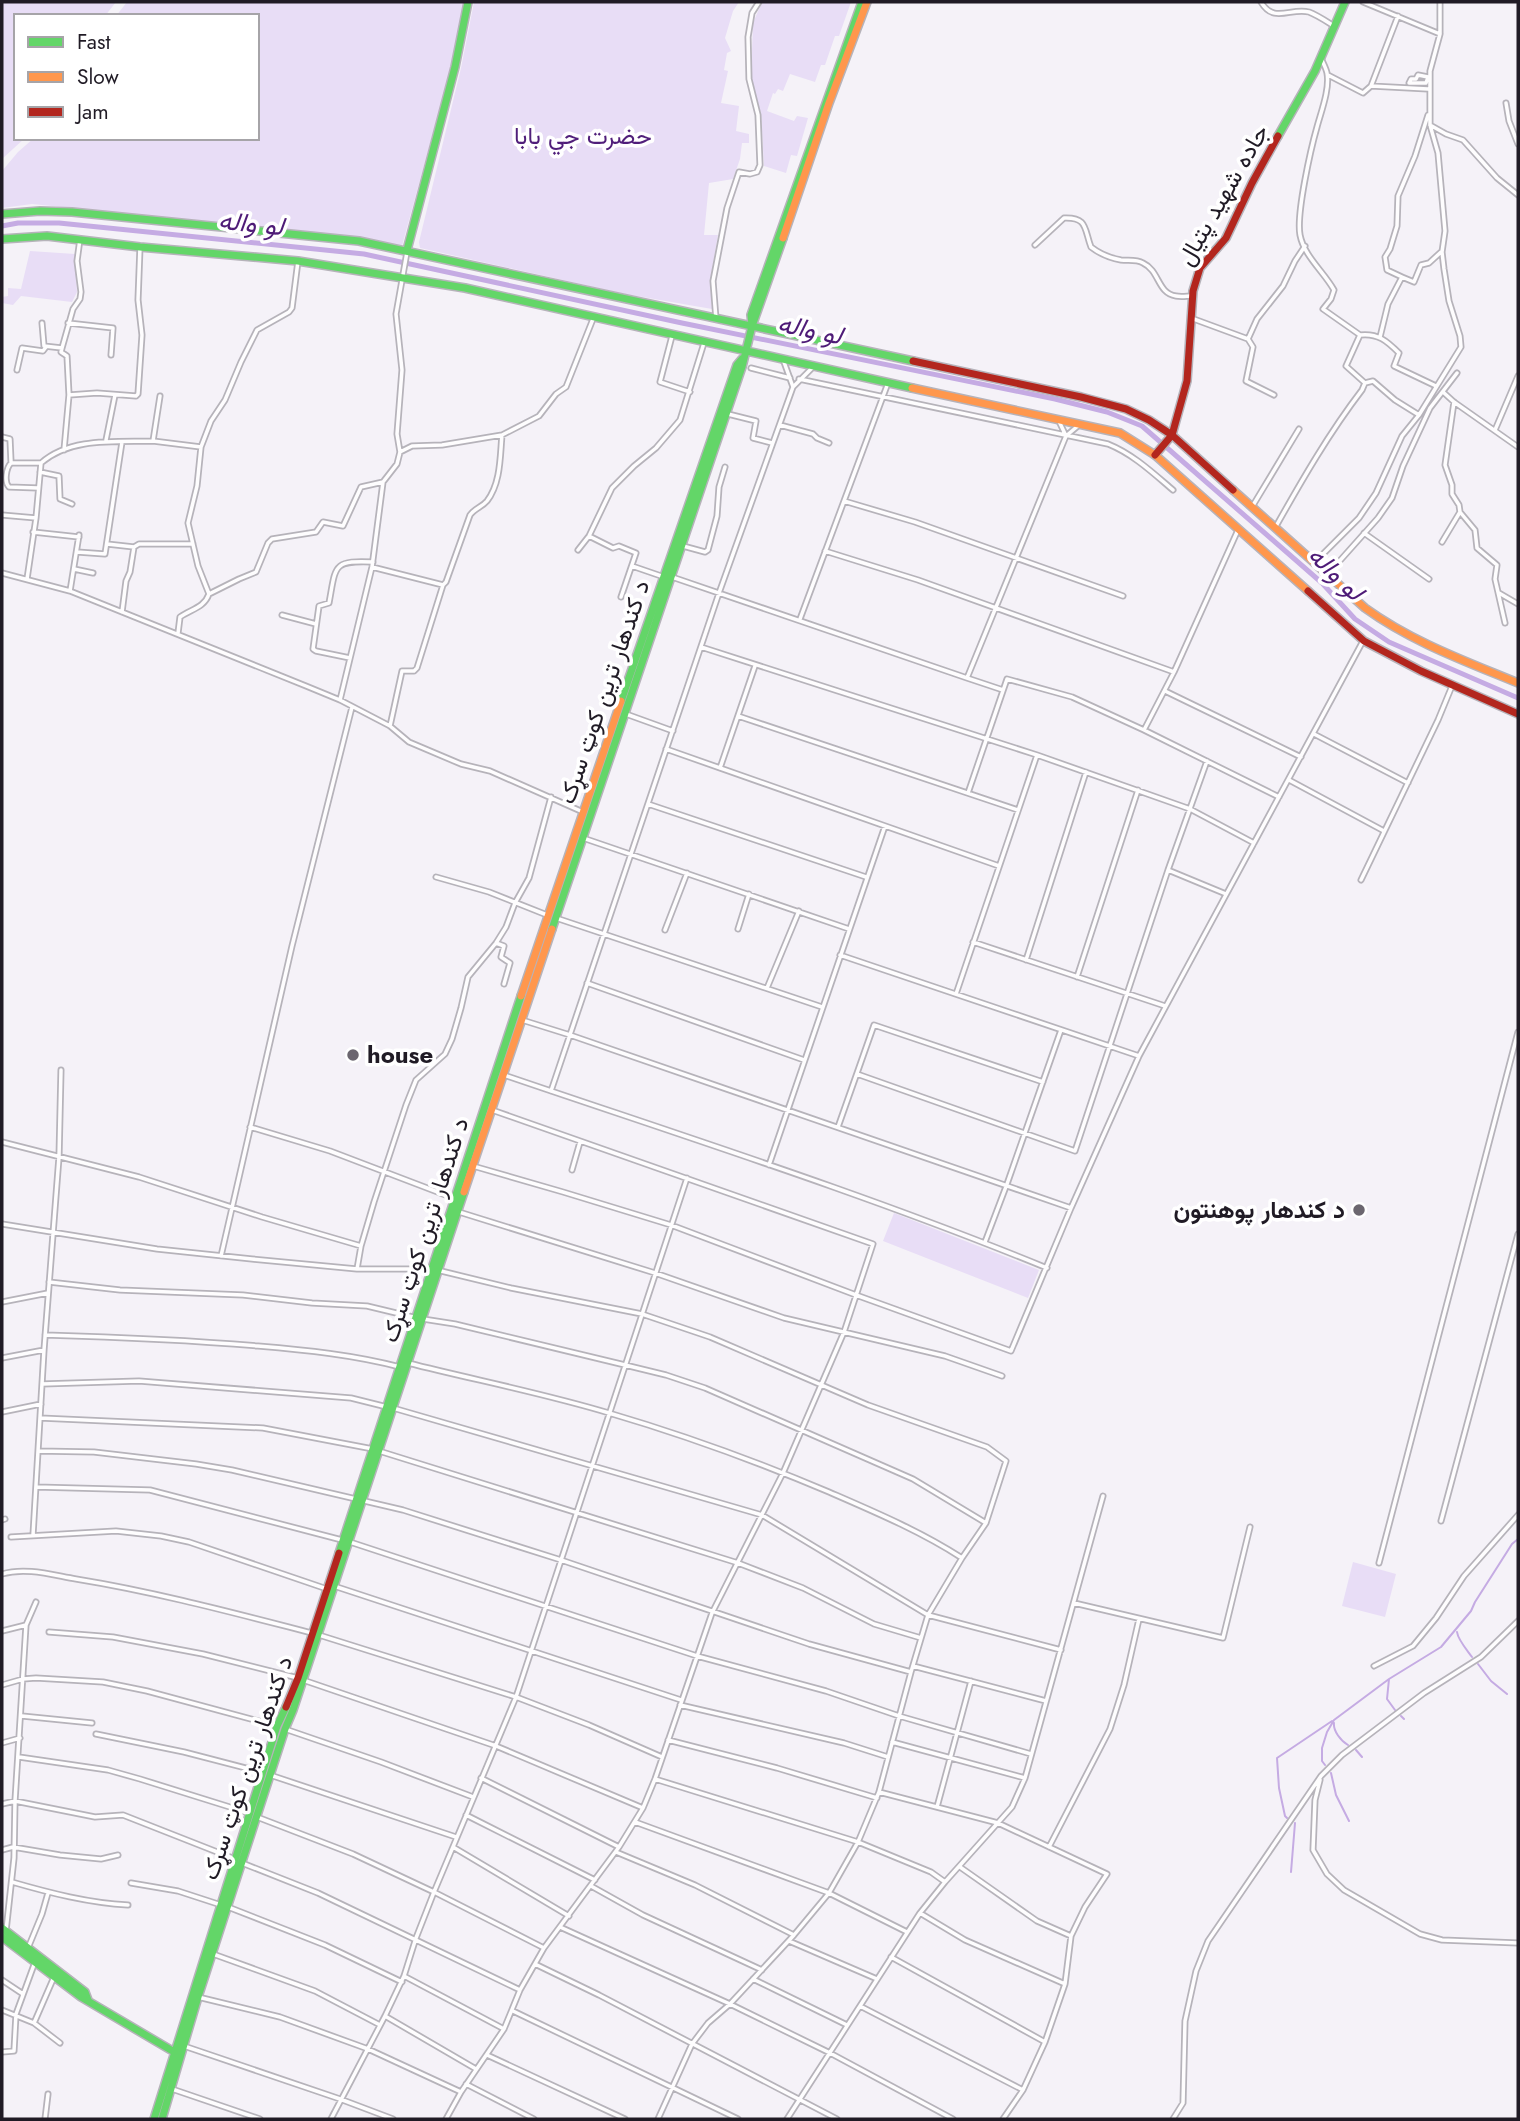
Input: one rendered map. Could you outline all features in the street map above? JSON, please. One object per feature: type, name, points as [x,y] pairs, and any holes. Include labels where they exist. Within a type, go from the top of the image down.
[{"type":"street","points":[[340,700],[373,565],[383,482],[397,464],[400,452],[397,434],[402,370],[396,314],[401,277],[455,67],[468,2]]},
{"type":"street","points":[[716,319],[713,281],[727,208],[739,172],[757,172],[760,165],[758,115],[749,79],[748,37],[752,13],[760,2]]},
{"type":"street","points":[[792,204],[862,2]]},
{"type":"street","points":[[746,352],[751,315],[867,2]]},
{"type":"street","points":[[1261,2],[1265,8],[1277,14],[1310,12],[1335,26]]},
{"type":"street","name":"جاده شهید پتیال","points":[[1158,452],[1170,437],[1187,381],[1195,279],[1200,268],[1226,238],[1250,188],[1321,58],[1345,2]]},
{"type":"street","points":[[1363,2],[1440,34]]},
{"type":"street","points":[[1314,563],[1359,518],[1380,485],[1402,436],[1419,415],[1461,347],[1449,300],[1442,252],[1445,232],[1438,153],[1429,111],[1430,71],[1440,34],[1440,2]]},
{"type":"street","points":[[1328,75],[1362,93],[1371,86],[1398,16]]},
{"type":"street","points":[[1321,58],[1328,75],[1301,208],[1300,235],[1313,262],[1325,274],[1334,290],[1323,309],[1360,335],[1371,333],[1386,340],[1399,353],[1394,366],[1436,386]]},
{"type":"street","points":[[1418,75],[1428,77],[1426,83],[1409,83],[1418,75]]},
{"type":"street","points":[[1371,86],[1428,89]]},
{"type":"street","points":[[1506,103],[1508,121],[1518,144]]},
{"type":"street","points":[[1429,111],[1415,156],[1398,196],[1397,226],[1385,257],[1387,270],[1413,282],[1420,265],[1429,263],[1442,252]]},
{"type":"street","points":[[1430,125],[1463,140],[1497,178],[1518,195]]},
{"type":"street","points":[[2,215],[40,211],[72,212],[359,241],[1126,409],[1149,420],[1170,437],[1386,625],[1409,638],[1518,683]]},
{"type":"street","points":[[1035,245],[1064,218],[1073,218],[1081,221],[1087,229],[1091,247],[1101,254],[1146,264],[1157,274],[1164,290],[1178,296],[1192,296]]},
{"type":"street","points":[[2,239],[47,236],[298,261],[466,288],[593,319],[1120,433],[1158,452],[1238,530],[1364,641],[1388,655],[1518,714]]},
{"type":"street","points":[[64,450],[69,395],[67,356],[61,352],[73,309],[80,299],[80,239]]},
{"type":"street","points":[[1248,339],[1256,320],[1283,286],[1305,246]]},
{"type":"street","points":[[69,395],[97,393],[136,396],[139,387],[142,335],[138,300],[140,247]]},
{"type":"street","points":[[178,634],[180,617],[198,608],[207,600],[209,594],[198,566],[188,523],[197,486],[201,447],[211,421],[225,400],[257,330],[292,308],[298,261]]},
{"type":"street","points":[[1380,337],[1388,304],[1402,277]]},
{"type":"street","points":[[1191,318],[1248,339],[1253,347],[1246,381],[1274,395]]},
{"type":"street","points":[[400,452],[412,446],[442,445],[502,435],[539,416],[556,394],[566,387],[593,319]]},
{"type":"street","points":[[42,323],[43,344],[46,347]]},
{"type":"street","points":[[68,323],[113,328],[111,355]]},
{"type":"street","points":[[1360,335],[1346,366],[1365,383]]},
{"type":"street","points":[[672,336],[660,382],[690,392]]},
{"type":"street","points":[[578,550],[589,536],[612,488],[656,448],[680,420],[704,343]]},
{"type":"street","points":[[17,370],[22,348],[43,351],[46,347],[62,348]]},
{"type":"street","name":"د کندهار ترين کوټ سړک","points":[[667,577],[681,545],[746,352]]},
{"type":"street","name":"د کندهار ترين کوټ سړک","points":[[154,2119],[178,2054],[281,1728],[301,1679],[360,1500],[456,1199],[552,917],[583,838],[621,713],[737,365],[746,352]]},
{"type":"street","points":[[783,361],[793,387]]},
{"type":"street","points":[[551,1091],[772,443],[793,387],[813,367]]},
{"type":"street","points":[[751,368],[790,378]]},
{"type":"street","points":[[1328,575],[1392,498],[1403,466],[1430,408],[1457,373]]},
{"type":"street","points":[[1495,430],[1518,376]]},
{"type":"street","points":[[799,379],[1108,444],[1120,449],[1173,490]]},
{"type":"street","points":[[1365,383],[1373,381],[1395,400],[1419,415]]},
{"type":"street","points":[[800,620],[888,383]]},
{"type":"street","points":[[1275,528],[1333,430],[1365,383]]},
{"type":"street","points":[[1443,392],[1518,447]]},
{"type":"street","points":[[106,440],[116,394]]},
{"type":"street","points":[[153,441],[160,396]]},
{"type":"street","points":[[1454,402],[1445,465],[1452,485],[1452,494],[1460,512],[1475,530],[1479,550],[1497,565],[1495,579],[1505,623]]},
{"type":"street","points":[[726,414],[756,421],[753,438],[772,443]]},
{"type":"street","points":[[1058,418],[1066,436]]},
{"type":"street","points":[[968,678],[1066,436],[1081,423]]},
{"type":"street","points":[[779,424],[813,434],[829,443]]},
{"type":"street","points":[[1252,507],[1299,429]]},
{"type":"street","points":[[390,726],[402,671],[414,671],[417,668],[443,585],[470,515],[486,502],[498,474],[502,435]]},
{"type":"street","points":[[2,437],[10,439],[11,463],[4,482],[9,486],[38,488]]},
{"type":"street","points":[[27,579],[41,463],[47,457],[106,440],[153,441],[201,447]]},
{"type":"street","points":[[77,552],[105,554],[122,442]]},
{"type":"street","points":[[11,463],[41,463]]},
{"type":"street","points":[[681,545],[705,552],[708,550],[725,467]]},
{"type":"street","points":[[40,472],[59,475],[60,499],[72,504]]},
{"type":"street","points":[[209,594],[256,572],[272,539],[316,532],[325,522],[343,526],[361,487],[383,482]]},
{"type":"street","points":[[844,501],[915,522],[1123,596]]},
{"type":"street","points":[[1442,542],[1460,512]]},
{"type":"street","points":[[2,515],[36,518]]},
{"type":"street","points":[[1144,730],[1174,672],[1238,530]]},
{"type":"street","points":[[33,532],[79,536],[69,591]]},
{"type":"street","points":[[1364,533],[1429,579]]},
{"type":"street","points":[[589,536],[613,548],[619,546],[636,553],[621,597]]},
{"type":"street","points":[[107,544],[134,547],[139,544],[193,544]]},
{"type":"street","points":[[122,612],[134,547]]},
{"type":"street","points":[[825,551],[918,580],[1174,672]]},
{"type":"street","points":[[350,658],[313,649],[319,606],[329,603],[334,575],[341,564],[348,561],[373,565],[443,585]]},
{"type":"street","points":[[632,566],[1003,690]]},
{"type":"street","points":[[74,569],[93,573]]},
{"type":"street","points":[[2,573],[69,591],[340,700],[390,726],[409,742],[461,764],[490,771],[583,812]]},
{"type":"street","points":[[1498,592],[1518,604]]},
{"type":"street","points":[[282,615],[316,624]]},
{"type":"street","points":[[473,1166],[671,1226],[1012,1351],[1071,1208],[1139,1056],[1364,641]]},
{"type":"street","points":[[701,647],[986,738],[1138,790],[1190,809],[1254,843]]},
{"type":"street","points":[[720,768],[755,666]]},
{"type":"street","points":[[968,793],[1006,681],[1009,680],[1072,697],[1279,797]]},
{"type":"street","points":[[1361,880],[1438,720],[1452,685]]},
{"type":"street","points":[[1164,691],[1301,757]]},
{"type":"street","points":[[221,1256],[309,873],[352,707]]},
{"type":"street","points":[[621,713],[673,731]]},
{"type":"street","name":"د کندهار ترين کوټ سړک","points":[[435,1270],[458,1212],[492,1110],[496,1085],[504,1075],[522,1020],[583,812],[621,713]]},
{"type":"street","points":[[737,716],[1018,810]]},
{"type":"street","points":[[1314,734],[1408,783]]},
{"type":"street","points":[[666,749],[999,866]]},
{"type":"street","points":[[956,994],[1037,755]]},
{"type":"street","points":[[858,1074],[1075,1150],[1207,761]]},
{"type":"street","points":[[1026,960],[1086,772]]},
{"type":"street","points":[[1289,780],[1384,831]]},
{"type":"street","points":[[1077,977],[1138,790]]},
{"type":"street","points":[[356,1269],[384,1171],[416,1080],[445,1054],[461,1008],[467,977],[506,927],[529,877],[551,797]]},
{"type":"street","points":[[648,804],[866,877]]},
{"type":"street","points":[[769,1165],[885,826]]},
{"type":"street","points":[[583,838],[849,929]]},
{"type":"street","points":[[1168,870],[1226,894]]},
{"type":"street","points":[[665,930],[687,873]]},
{"type":"street","points":[[436,877],[489,892],[552,917],[822,1007]]},
{"type":"street","points":[[738,929],[750,894]]},
{"type":"street","points":[[767,988],[799,911]]},
{"type":"street","points":[[973,942],[1166,1006]]},
{"type":"street","points":[[496,943],[504,946],[501,957],[510,963],[503,984]]},
{"type":"street","points":[[840,955],[1139,1056]]},
{"type":"street","points":[[587,983],[804,1060]]},
{"type":"street","points":[[522,1020],[1071,1208]]},
{"type":"street","points":[[838,1127],[874,1025],[1043,1082]]},
{"type":"street","points":[[985,1242],[1061,1030]]},
{"type":"street","points":[[1378,1563],[1518,1032]]},
{"type":"street","points":[[33,1535],[59,1157],[61,1070]]},
{"type":"street","points":[[504,1075],[769,1165],[985,1242],[1047,1268]]},
{"type":"street","points":[[446,2119],[503,2029],[520,1990],[544,1948],[616,1852],[643,1808],[712,1613],[783,1473],[844,1332],[873,1244],[492,1110]]},
{"type":"street","points":[[250,1127],[330,1152],[456,1199]]},
{"type":"street","points":[[572,1170],[581,1141]]},
{"type":"street","points":[[2,1142],[150,1181],[361,1246]]},
{"type":"street","points":[[331,2119],[402,1982],[416,1938],[456,1837],[516,1697],[687,1178]]},
{"type":"street","points":[[458,1212],[655,1273],[785,1318],[945,1356],[1002,1376]]},
{"type":"street","points":[[2,1224],[157,1249],[221,1256],[356,1269],[435,1270],[642,1314],[710,1337],[868,1405],[987,1447],[1006,1461],[986,1523],[928,1615],[879,1792],[858,1842],[829,1893],[789,1941],[692,2044],[658,2119]]},
{"type":"street","points":[[1441,1521],[1518,1234]]},
{"type":"street","points":[[49,1282],[120,1290],[243,1295],[367,1306],[625,1364],[705,1388],[913,1479],[986,1523]]},
{"type":"street","points":[[2,1302],[48,1293]]},
{"type":"street","points":[[45,1335],[140,1338],[309,1350],[404,1365],[609,1413],[783,1473],[901,1523],[962,1558]]},
{"type":"street","points":[[2,1358],[44,1350]]},
{"type":"street","points":[[42,1384],[139,1381],[351,1398],[390,1407],[762,1515],[928,1615],[1060,1650]]},
{"type":"street","points":[[2,1412],[41,1404]]},
{"type":"street","points":[[40,1418],[263,1428],[376,1450],[738,1563],[803,1588],[874,1624],[921,1638]]},
{"type":"street","points":[[38,1451],[94,1452],[195,1464],[232,1470],[403,1510],[561,1560],[712,1613],[848,1656],[911,1672]]},
{"type":"street","points":[[36,1487],[150,1490],[346,1541],[696,1656],[826,1691],[899,1716],[1031,1754]]},
{"type":"street","points":[[787,2119],[920,1913],[944,1882],[1012,1807],[1025,1779],[1103,1496]]},
{"type":"street","points":[[1374,1667],[1413,1646],[1436,1618],[1464,1576],[1518,1515]]},
{"type":"street","points":[[1074,1603],[1223,1639],[1250,1527]]},
{"type":"street","points":[[11,1536],[116,1531],[189,1542],[530,1651],[681,1703],[844,1742],[888,1757]]},
{"type":"street","points":[[2,1574],[11,1571],[38,1572],[125,1587],[315,1634],[516,1697],[662,1757]]},
{"type":"street","points":[[3,1932],[12,1882],[26,1625],[36,1602]]},
{"type":"street","points":[[1049,1847],[1110,1729],[1124,1685],[1139,1619]]},
{"type":"street","points":[[1173,2119],[1183,2103],[1185,2021],[1196,1971],[1208,1941],[1321,1776],[1342,1755],[1424,1693],[1481,1657],[1518,1621]]},
{"type":"street","points":[[2,1631],[26,1625]]},
{"type":"street","points":[[49,1632],[113,1637],[203,1654],[301,1679],[496,1746],[643,1808]]},
{"type":"street","points":[[912,1666],[1046,1701]]},
{"type":"street","points":[[2,1685],[23,1679],[103,1682],[147,1691],[281,1728],[473,1797]]},
{"type":"street","points":[[937,1807],[971,1681]]},
{"type":"street","points":[[22,1716],[92,1723]]},
{"type":"street","points":[[96,1734],[184,1752],[267,1774],[456,1837]]},
{"type":"street","points":[[2,1743],[20,1738]]},
{"type":"street","points":[[668,1740],[778,1768],[877,1798]]},
{"type":"street","points":[[892,1742],[1025,1779]]},
{"type":"street","points":[[19,1757],[130,1776],[253,1815],[354,1854],[544,1948]]},
{"type":"street","points":[[1321,1776],[1315,1800],[1312,1850],[1327,1874],[1344,1890],[1420,1934],[1443,1940],[1518,1943]]},
{"type":"street","points":[[481,1778],[619,1847]]},
{"type":"street","points":[[655,1779],[858,1842],[931,1872],[944,1882]]},
{"type":"street","points":[[879,1792],[998,1823],[1107,1874],[1085,1907],[1071,1936],[1065,1984],[1045,2042],[1023,2090],[1003,2119]]},
{"type":"street","points":[[2,1804],[15,1801],[95,1817],[123,1815],[318,1892],[520,1990]]},
{"type":"street","points":[[466,1815],[596,1880]]},
{"type":"street","points":[[635,1822],[829,1893],[907,1932]]},
{"type":"street","points":[[2,1850],[13,1847],[101,1859],[118,1855]]},
{"type":"street","points":[[453,1847],[569,1916]]},
{"type":"street","points":[[616,1852],[695,1885],[794,1935]]},
{"type":"street","points":[[960,1867],[1037,1921],[1071,1936]]},
{"type":"street","points":[[12,1882],[48,1893],[105,1904],[128,1905]]},
{"type":"street","points":[[131,1883],[178,1891],[224,1906],[325,1945],[402,1982]]},
{"type":"street","points":[[591,1886],[761,1970]]},
{"type":"street","points":[[28,1948],[48,1893]]},
{"type":"street","name":"د کندهار ترين کوټ سړک","points":[[162,2119],[178,2054],[184,2046],[224,1906]]},
{"type":"street","points":[[920,1913],[965,1940],[1065,1984]]},
{"type":"street","points":[[560,1927],[730,2004],[830,2053],[953,2119]]},
{"type":"street","points":[[3,1932],[85,1992],[88,2000]]},
{"type":"street","points":[[3,1932],[35,1962],[81,1997],[178,2054]]},
{"type":"street","points":[[789,1941],[877,1979]]},
{"type":"street","points":[[212,1954],[315,1991],[380,2025]]},
{"type":"street","points":[[891,1957],[1045,2042]]},
{"type":"street","points":[[2,2052],[13,2052],[16,2014],[35,1962]]},
{"type":"street","points":[[535,1964],[837,2119]]},
{"type":"street","points":[[404,1976],[503,2029]]},
{"type":"street","points":[[34,2022],[54,1977]]},
{"type":"street","points":[[753,1979],[847,2025]]},
{"type":"street","points":[[2,1980],[23,1994]]},
{"type":"street","points":[[198,1997],[280,2017],[368,2049],[461,2092]]},
{"type":"street","points":[[860,2005],[1023,2090]]},
{"type":"street","points":[[2,2010],[34,2022],[60,2043]]},
{"type":"street","points":[[512,2010],[738,2119]]},
{"type":"street","points":[[385,2017],[476,2069]]},
{"type":"street","points":[[184,2046],[393,2119]]},
{"type":"street","points":[[487,2055],[625,2119]]},
{"type":"street","points":[[466,2084],[534,2119]]},
{"type":"street","points":[[171,2089],[260,2119]]},
{"type":"street","points":[[45,2119],[48,2094]]},
{"type":"green space","points":[[2,2],[116,2],[107,14],[14,14],[14,140],[23,140],[2,159]]},
{"type":"green space","points":[[127,2],[465,2],[451,67],[402,246],[357,237],[32,204],[2,208],[2,171],[32,140],[259,140],[259,14],[118,14]]},
{"type":"green space","name":"حضرت جي بابا","points":[[474,2],[739,2],[733,11],[725,38],[731,51],[727,53],[724,70],[728,71],[721,103],[739,106],[736,131],[749,134],[749,143],[742,143],[733,179],[709,183],[704,235],[718,235],[710,281],[712,309],[625,294],[420,248],[419,242]]},
{"type":"green space","points":[[762,2],[851,2],[839,36],[835,36],[825,65],[821,65],[815,82],[790,74],[783,91],[778,89],[773,93],[767,111],[794,121],[797,116],[808,118],[797,156],[791,155],[786,173],[764,166],[761,114],[751,78],[753,23]]},
{"type":"green space","points":[[30,251],[75,254],[77,292],[72,302],[21,296],[13,305],[2,303],[2,297],[8,296],[8,288],[21,289]]},
{"type":"green space","points":[[894,1213],[1039,1270],[1028,1298],[883,1241]]},
{"type":"green space","points":[[1353,1562],[1396,1574],[1385,1617],[1342,1606]]},
{"type":"waterway","name":"لو واله","points":[[2,226],[18,223],[59,223],[364,254],[1107,412],[1142,426],[1322,583],[1355,619],[1389,642],[1518,698]]},
{"type":"waterway","points":[[1325,1765],[1322,1761],[1322,1748],[1334,1720],[1389,1679],[1441,1647],[1471,1611],[1512,1544],[1518,1539]]},
{"type":"waterway","points":[[1457,1632],[1472,1657]]},
{"type":"waterway","points":[[1478,1664],[1491,1681],[1507,1694]]},
{"type":"waterway","points":[[1389,1679],[1387,1699],[1395,1710]]},
{"type":"waterway","points":[[1401,1716],[1404,1719]]},
{"type":"waterway","points":[[1287,1818],[1279,1788],[1277,1758],[1332,1721]]},
{"type":"waterway","points":[[1334,1723],[1338,1736],[1348,1745]]},
{"type":"waterway","points":[[1356,1750],[1362,1757]]},
{"type":"waterway","points":[[1331,1773],[1336,1795],[1349,1821]]},
{"type":"waterway","points":[[1291,1872],[1295,1823]]},
{"type":"traffic: fast","points":[[407,250],[455,67],[468,2]]},
{"type":"traffic: fast","points":[[752,324],[751,315],[862,2]]},
{"type":"traffic: fast","points":[[1278,136],[1315,71],[1345,2]]},
{"type":"traffic: fast","points":[[2,214],[72,212],[359,241],[913,361]]},
{"type":"traffic: fast","points":[[2,239],[47,236],[298,261],[465,288],[912,388]]},
{"type":"traffic: fast","points":[[552,929],[783,238]]},
{"type":"traffic: fast","points":[[621,701],[737,365],[742,359]]},
{"type":"traffic: fast","points":[[339,1553],[521,996]]},
{"type":"traffic: fast","points":[[162,2119],[198,1997],[285,1729],[464,1192]]},
{"type":"traffic: fast","points":[[154,2119],[277,1726],[286,1707]]},
{"type":"traffic: fast","points":[[2,1928],[85,1992],[88,2000]]},
{"type":"traffic: fast","points":[[2,1937],[81,1997],[176,2053]]},
{"type":"traffic: slow","points":[[783,238],[867,2]]},
{"type":"traffic: slow","points":[[912,388],[1120,433],[1155,455],[1308,591]]},
{"type":"traffic: slow","points":[[1233,490],[1365,608],[1420,641],[1518,683]]},
{"type":"traffic: slow","points":[[521,996],[621,701]]},
{"type":"traffic: slow","points":[[464,1192],[552,929]]},
{"type":"traffic: jam","points":[[1155,455],[1172,435],[1187,381],[1193,291],[1200,268],[1226,238],[1278,136]]},
{"type":"traffic: jam","points":[[913,361],[1126,409],[1172,435],[1233,490]]},
{"type":"traffic: jam","points":[[1308,591],[1364,641],[1421,671],[1518,714]]},
{"type":"traffic: jam","points":[[286,1707],[339,1553]]},
{"type":"place","name":"house","points":[[353,1055]]},
{"type":"place","name":"د کندهار پوهنتون","points":[[1359,1210]]}]
